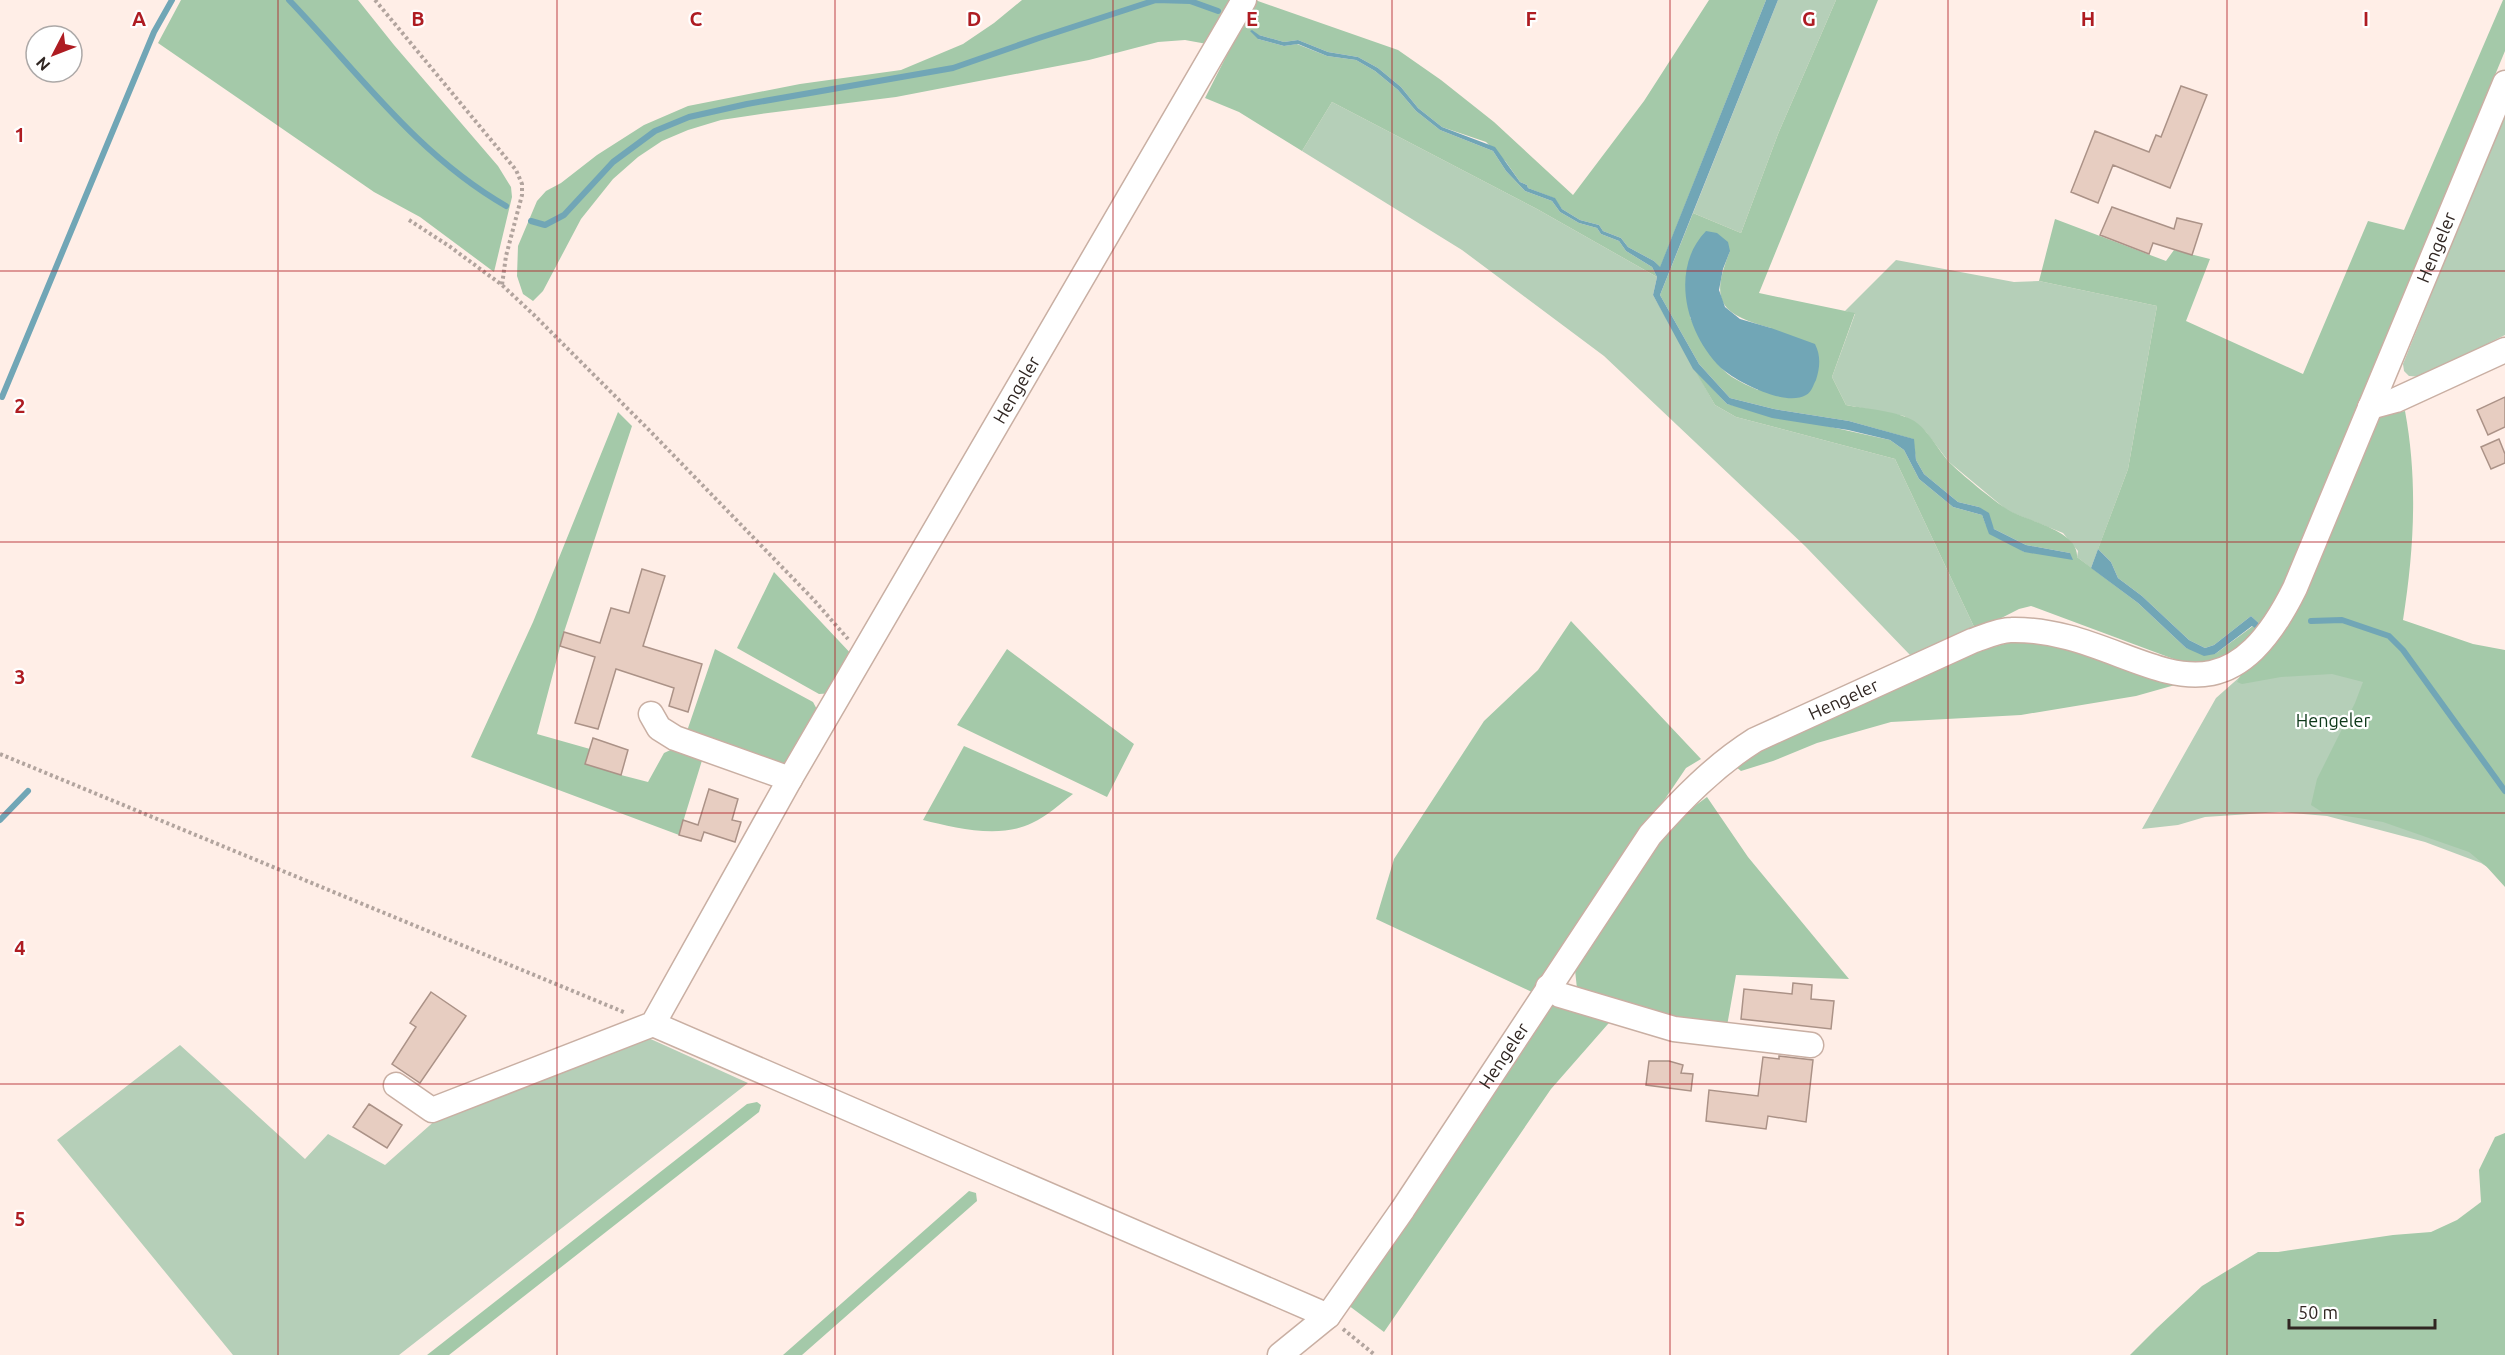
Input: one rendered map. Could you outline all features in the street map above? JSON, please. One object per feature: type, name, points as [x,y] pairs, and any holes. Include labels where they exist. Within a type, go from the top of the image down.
[{"type":"street","name":"Hengeler","points":[[653,1024],[790,779],[1244,0]]},
{"type":"street","name":"Hengeler","points":[[1288,1349],[1328,1316],[1409,1199],[1650,835],[1691,790],[1726,758],[1755,741],[1972,641],[2009,629],[2047,632],[2082,641],[2146,666],[2188,676],[2212,673],[2254,650],[2271,629],[2295,588],[2505,83]]},
{"type":"street","points":[[2370,407],[2396,400],[2505,350]]},
{"type":"street","points":[[651,714],[659,728],[675,738],[790,779]]},
{"type":"street","points":[[1548,987],[1560,995],[1674,1029],[1811,1045]]},
{"type":"street","points":[[396,1085],[432,1110],[653,1024],[1328,1316]]},
{"type":"path","points":[[375,0],[516,170],[522,184],[519,213],[506,256],[502,285]]},
{"type":"path","points":[[409,220],[502,285],[650,431],[813,599],[862,656]]},
{"type":"path","points":[[0,754],[653,1024]]},
{"type":"path","points":[[1328,1316],[1375,1355]]},
{"type":"green space","points":[[181,0],[358,0],[498,166],[511,187],[512,197],[494,272],[420,217],[374,192],[158,43]]},
{"type":"green space","points":[[1022,0],[1233,0],[1207,44],[1185,40],[1158,42],[1089,60],[896,97],[721,120],[688,130],[662,141],[638,157],[613,179],[581,219],[543,291],[533,301],[523,294],[517,276],[518,246],[537,201],[546,191],[644,125],[688,106],[800,84],[901,70],[963,44]]},
{"type":"green space","points":[[1255,0],[1398,50],[1494,122],[1573,195],[1644,101],[1709,0],[1766,0],[1660,268],[1654,261],[1628,247],[1621,238],[1603,231],[1599,225],[1580,220],[1562,209],[1554,198],[1528,188],[1520,182],[1506,162],[1486,142],[1442,127],[1418,108],[1401,87],[1378,68],[1358,57],[1328,52],[1298,40],[1284,42],[1259,35],[1258,39],[1284,46],[1297,44],[1327,56],[1356,60],[1375,71],[1398,90],[1416,111],[1440,130],[1493,151],[1506,171],[1525,191],[1552,201],[1560,212],[1579,223],[1597,228],[1601,234],[1619,241],[1626,251],[1652,267],[1657,277],[1537,209],[1332,102],[1302,151],[1239,112],[1205,98]]},
{"type":"green space","points":[[1778,0],[1836,0],[1778,134],[1741,233],[1693,213]]},
{"type":"green space","points":[[1836,0],[1878,0],[1759,293],[1855,313],[1832,377],[1846,405],[1893,413],[1917,423],[1949,462],[1970,481],[2010,511],[2051,528],[2070,540],[2077,557],[2138,603],[2186,648],[2215,654],[2253,626],[2259,631],[2221,664],[2187,664],[2031,606],[2019,609],[1976,631],[1895,459],[1736,417],[1715,405],[1694,369],[1727,404],[1890,440],[1904,450],[1919,479],[1953,507],[1982,515],[1986,525],[2024,552],[2070,553],[2026,545],[1994,529],[1979,507],[1958,502],[1924,474],[1916,460],[1913,439],[1849,421],[1774,409],[1730,398],[1699,364],[1660,295],[1693,213],[1741,233],[1778,134]],"holes":[[[1730,251],[1721,283],[1724,304],[1741,317],[1771,328],[1758,390],[1732,377],[1718,365],[1702,342],[1690,317]]]},
{"type":"green space","points":[[2503,0],[2505,0],[2505,51],[2267,623],[2263,627],[2251,616],[2214,645],[2205,648],[2189,640],[2142,596],[2118,578],[2111,562],[2098,549],[2128,469],[2157,306],[2039,281],[2055,219],[2166,261],[2174,250],[2210,259],[2186,321],[2303,374],[2368,221],[2404,230]]},
{"type":"green space","points":[[1332,102],[1537,209],[1657,277],[1653,295],[1715,405],[1736,417],[1895,459],[1976,631],[1910,655],[1805,546],[1604,356],[1462,250],[1302,151]]},
{"type":"green space","points":[[2505,112],[2505,335],[2421,377],[2409,376],[2404,371],[2403,364]]},
{"type":"green space","points":[[1896,260],[2014,282],[2039,281],[2157,306],[2128,469],[2091,568],[2077,557],[2078,551],[2063,533],[2008,511],[1949,462],[1926,432],[1904,416],[1846,405],[1832,377],[1855,314],[1845,311]]},
{"type":"green space","name":"Hengeler","points":[[2405,411],[2412,463],[2413,516],[2410,568],[2403,620],[2473,644],[2505,650],[2505,887],[2486,866],[2469,852],[2383,822],[2322,812],[2311,805],[2317,779],[2363,682],[2332,674],[2281,677],[2242,684],[2237,682],[2247,664],[2280,637],[2298,609],[2379,416]]},
{"type":"green space","points":[[618,412],[632,426],[564,632],[537,734],[590,749],[621,775],[648,782],[664,753],[679,746],[704,754],[679,835],[471,757],[533,622]]},
{"type":"green space","points":[[774,572],[855,658],[835,693],[819,694],[737,648]]},
{"type":"green space","points":[[1571,621],[1701,759],[1686,768],[1534,993],[1376,919],[1394,859],[1484,721],[1538,670]]},
{"type":"green space","name":"Hengeler","points":[[2386,634],[2501,876],[2481,863],[2425,842],[2327,816],[2280,812],[2205,817],[2178,825],[2142,829],[2216,698],[2285,637]]},
{"type":"green space","points":[[2018,640],[2077,653],[2175,685],[2136,696],[2021,715],[1891,722],[1817,743],[1741,771],[1735,766],[1770,745],[1952,659]]},
{"type":"green space","points":[[715,649],[813,702],[821,717],[792,766],[767,768],[686,734]]},
{"type":"green space","points":[[1007,649],[1134,744],[1107,797],[957,725]]},
{"type":"green space","points":[[964,746],[1073,794],[1038,820],[1019,828],[978,830],[923,820]]},
{"type":"green space","points":[[1707,797],[1748,857],[1849,979],[1736,975],[1727,1026],[1682,1021],[1578,998],[1575,970],[1647,857],[1681,816]]},
{"type":"green space","points":[[1555,1001],[1615,1016],[1551,1089],[1384,1332],[1348,1305]]},
{"type":"green space","points":[[644,1036],[748,1083],[399,1355],[233,1355],[57,1140],[180,1045],[305,1159],[328,1134],[385,1165],[438,1118]]},
{"type":"green space","points":[[757,1102],[761,1105],[759,1112],[449,1355],[427,1355],[747,1104]]},
{"type":"green space","points":[[2505,1133],[2505,1355],[2130,1355],[2202,1286],[2258,1252],[2278,1252],[2393,1235],[2431,1232],[2457,1220],[2481,1202],[2479,1170],[2495,1137]]},
{"type":"green space","points":[[969,1191],[976,1193],[977,1201],[802,1355],[783,1355]]},
{"type":"water","points":[[1766,0],[1778,0],[1660,295],[1699,364],[1730,398],[1774,409],[1849,421],[1914,439],[1916,460],[1924,474],[1958,502],[1979,507],[1989,513],[1994,529],[2026,545],[2070,553],[2073,560],[2024,552],[1989,534],[1982,515],[1953,507],[1919,479],[1904,450],[1890,440],[1848,430],[1772,418],[1727,404],[1693,369],[1653,295],[1657,277],[1652,267],[1626,251],[1619,241],[1601,234],[1597,228],[1579,223],[1560,212],[1552,201],[1525,191],[1506,171],[1493,151],[1440,130],[1416,111],[1398,90],[1375,71],[1356,60],[1327,56],[1298,44],[1284,46],[1258,39],[1250,31],[1284,42],[1298,40],[1328,52],[1358,57],[1378,68],[1401,87],[1418,108],[1442,127],[1495,147],[1520,182],[1528,188],[1555,198],[1562,209],[1580,220],[1599,225],[1603,231],[1621,238],[1628,247],[1654,261],[1660,267]]},
{"type":"water","points":[[1706,231],[1717,233],[1728,242],[1730,251],[1723,269],[1719,290],[1725,307],[1740,319],[1815,344],[1819,357],[1818,371],[1810,392],[1806,395],[1786,398],[1749,386],[1721,368],[1699,338],[1686,301],[1685,282],[1688,264],[1695,246]]},
{"type":"water","points":[[2098,549],[2111,562],[2118,578],[2142,596],[2189,640],[2205,648],[2214,645],[2251,616],[2263,627],[2259,631],[2252,626],[2215,654],[2204,656],[2186,648],[2138,603],[2091,568]]},
{"type":"building","points":[[2181,86],[2207,95],[2170,188],[2113,165],[2098,203],[2071,192],[2095,131],[2149,152],[2156,135],[2161,137]]},
{"type":"building","points":[[2112,207],[2174,229],[2177,218],[2202,224],[2192,255],[2153,243],[2149,254],[2100,235]]},
{"type":"building","points":[[2505,397],[2505,427],[2488,435],[2477,410]]},
{"type":"building","points":[[2499,439],[2505,454],[2505,463],[2491,469],[2481,447]]},
{"type":"building","points":[[642,569],[665,576],[643,646],[702,664],[688,712],[669,706],[674,688],[616,669],[598,729],[575,723],[595,657],[560,646],[564,632],[600,643],[611,608],[629,613]]},
{"type":"building","points":[[593,738],[628,750],[621,775],[585,764]]},
{"type":"building","points":[[709,789],[738,799],[732,820],[741,822],[735,842],[704,832],[701,841],[679,835],[683,820],[698,825]]},
{"type":"building","points":[[1793,983],[1812,985],[1811,999],[1834,1001],[1831,1029],[1741,1019],[1744,989],[1792,994]]},
{"type":"building","points":[[431,992],[466,1016],[420,1083],[392,1064],[416,1027],[410,1023]]},
{"type":"building","points":[[1779,1056],[1813,1060],[1806,1122],[1768,1116],[1766,1129],[1706,1121],[1709,1090],[1758,1096],[1763,1057],[1779,1059]]},
{"type":"building","points":[[1649,1061],[1669,1061],[1683,1065],[1681,1073],[1693,1074],[1691,1091],[1646,1085]]},
{"type":"building","points":[[369,1104],[402,1125],[387,1148],[353,1127]]},
{"type":"waterway","points":[[2,397],[154,32],[172,0]]},
{"type":"waterway","points":[[289,0],[416,137],[444,162],[506,206]]},
{"type":"waterway","points":[[531,221],[545,225],[564,215],[613,162],[655,131],[689,117],[747,104],[953,68],[1156,0],[1190,1],[1218,11]]},
{"type":"waterway","points":[[2311,621],[2342,620],[2389,636],[2403,650],[2505,791]]},
{"type":"waterway","points":[[0,820],[28,791]]}]
